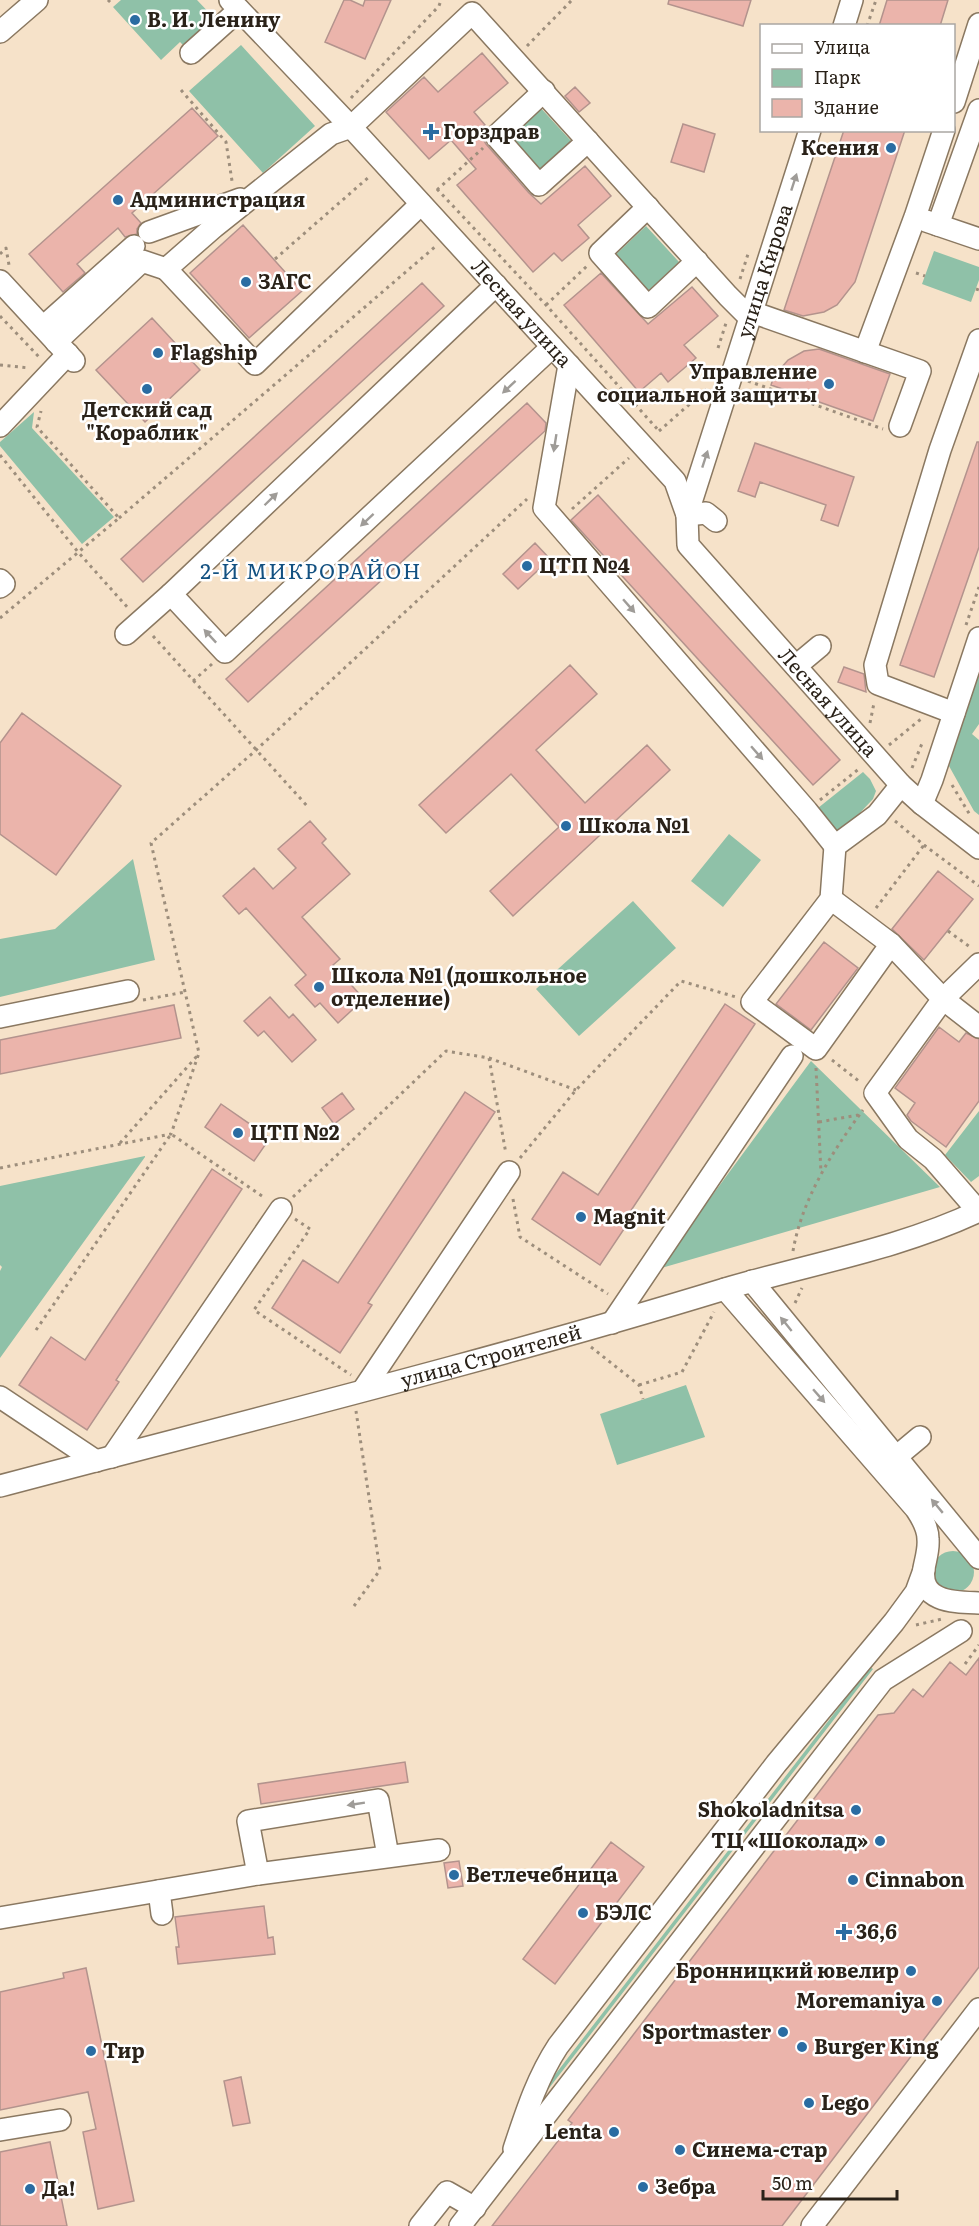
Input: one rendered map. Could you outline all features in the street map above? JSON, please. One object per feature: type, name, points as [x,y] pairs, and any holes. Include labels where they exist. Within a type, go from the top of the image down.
[{"type":"street","points":[[0,32],[36,0]]},
{"type":"street","points":[[844,24],[848,1]]},
{"type":"street","points":[[191,53],[234,5]]},
{"type":"street","name":"Лесная улица","points":[[234,5],[351,128],[675,481],[687,515],[688,545],[901,785],[979,848]]},
{"type":"street","points":[[166,269],[214,227],[331,134],[351,128],[466,6],[697,261],[751,315],[920,371],[893,428]]},
{"type":"street","points":[[955,99],[979,24]]},
{"type":"street","points":[[543,91],[496,136],[539,185],[588,141]]},
{"type":"street","points":[[938,225],[978,115]]},
{"type":"street","name":"улица Кирова","points":[[687,515],[809,132]]},
{"type":"street","points":[[866,352],[943,132]]},
{"type":"street","points":[[0,426],[51,370],[60,346],[141,239],[258,193]]},
{"type":"street","points":[[60,346],[142,261],[166,269],[255,364],[421,204]]},
{"type":"street","points":[[648,207],[600,254],[648,307],[697,261]]},
{"type":"street","points":[[915,217],[979,239]]},
{"type":"street","points":[[0,281],[60,346]]},
{"type":"street","points":[[133,628],[496,285]]},
{"type":"street","points":[[945,710],[878,684],[875,665],[940,450],[979,340]]},
{"type":"street","points":[[171,594],[225,652],[552,347]]},
{"type":"street","points":[[569,365],[544,508],[835,846],[831,899],[752,1002],[816,1048],[891,944]]},
{"type":"street","points":[[687,515],[706,513],[716,521]]},
{"type":"street","points":[[0,580],[4,584],[0,587]]},
{"type":"street","points":[[922,804],[932,780],[945,710],[979,638]]},
{"type":"street","points":[[796,666],[820,646]]},
{"type":"street","points":[[835,846],[882,809],[901,785]]},
{"type":"street","points":[[831,899],[891,944],[943,999],[979,1027]]},
{"type":"street","points":[[975,956],[875,1093],[908,1139],[933,1159],[979,1211]]},
{"type":"street","points":[[0,1017],[128,991]]},
{"type":"street","points":[[612,1323],[792,1056]]},
{"type":"street","points":[[358,1391],[509,1172]]},
{"type":"street","points":[[0,1397],[104,1459],[281,1209]]},
{"type":"street","name":"улица Строителей","points":[[0,1486],[612,1323],[722,1296],[752,1281],[937,1229],[979,1211]]},
{"type":"street","points":[[752,1281],[815,1348],[896,1456],[977,1556]]},
{"type":"street","points":[[722,1296],[916,1509],[926,1526],[928,1538],[925,1581],[930,1591],[939,1599],[950,1602],[979,1603]]},
{"type":"street","points":[[896,1456],[920,1437]]},
{"type":"street","points":[[509,2164],[533,2090],[558,2046],[776,1764],[894,1622],[916,1592],[925,1564],[934,1550],[944,1544],[956,1543],[967,1546],[977,1556]]},
{"type":"street","points":[[950,1602],[962,1601],[979,1587]]},
{"type":"street","points":[[460,2226],[883,1680],[970,1625],[950,1602]]},
{"type":"street","points":[[258,1874],[248,1821],[378,1800],[388,1856]]},
{"type":"street","points":[[0,1918],[51,1917],[159,1891],[258,1874],[439,1850]]},
{"type":"street","points":[[159,1891],[162,1914]]},
{"type":"street","points":[[812,2226],[979,2009]]},
{"type":"street","points":[[0,2130],[60,2120]]},
{"type":"street","points":[[420,2226],[447,2192],[475,2208]]},
{"type":"path","points":[[350,99],[439,6],[441,0]]},
{"type":"path","points":[[515,60],[572,0]]},
{"type":"path","points":[[868,24],[876,0]]},
{"type":"path","points":[[181,90],[226,142],[235,201]]},
{"type":"path","points":[[496,136],[437,190],[546,305],[659,431],[705,390],[732,374],[893,428]]},
{"type":"path","points":[[275,259],[370,176]]},
{"type":"path","points":[[0,618],[436,246]]},
{"type":"path","points":[[0,254],[6,249]]},
{"type":"path","points":[[546,305],[600,254]]},
{"type":"path","points":[[0,316],[51,370]]},
{"type":"path","points":[[0,365],[51,370]]},
{"type":"path","points":[[42,407],[37,427],[119,518]]},
{"type":"path","points":[[557,523],[643,446]]},
{"type":"path","points":[[0,455],[78,552],[133,628],[193,681],[309,808]]},
{"type":"path","points":[[36,1330],[171,1134],[199,1053],[151,843],[550,477]]},
{"type":"path","points":[[193,681],[225,652]]},
{"type":"path","points":[[869,731],[878,684]]},
{"type":"path","points":[[884,749],[945,710]]},
{"type":"path","points":[[807,811],[863,765]]},
{"type":"path","points":[[948,779],[968,814],[974,818]]},
{"type":"path","points":[[882,809],[924,846],[979,886]]},
{"type":"path","points":[[864,924],[924,846]]},
{"type":"path","points":[[948,930],[975,956]]},
{"type":"path","points":[[509,1172],[576,1090],[681,981],[752,1002]]},
{"type":"path","points":[[793,1255],[796,1234],[821,1176],[859,1114],[875,1093],[816,1048]]},
{"type":"path","points":[[816,1048],[821,1176]]},
{"type":"path","points":[[281,1209],[446,1051],[489,1058],[576,1090]]},
{"type":"path","points":[[118,1144],[199,1053]]},
{"type":"path","points":[[489,1058],[520,1237],[625,1305]]},
{"type":"path","points":[[819,1122],[859,1114]]},
{"type":"path","points":[[0,1168],[171,1134],[310,1229],[254,1311],[358,1391],[380,1570],[354,1606]]},
{"type":"path","points":[[639,1385],[681,1372],[722,1296]]},
{"type":"path","points":[[587,1338],[591,1347],[639,1385],[643,1399]]},
{"type":"path","points":[[965,1664],[979,1645]]},
{"type":"green space","points":[[121,0],[197,0],[215,19],[185,47],[180,42],[161,60],[113,7]]},
{"type":"green space","points":[[241,45],[315,126],[263,173],[189,91]]},
{"type":"green space","points":[[539,106],[572,142],[537,174],[504,138]]},
{"type":"green space","points":[[646,226],[679,262],[645,294],[612,258]]},
{"type":"green space","points":[[934,251],[979,267],[979,280],[971,302],[922,284]]},
{"type":"green space","points":[[34,412],[32,428],[114,517],[82,544],[0,446],[0,442]]},
{"type":"green space","points":[[979,672],[979,724],[972,734],[979,740],[979,815],[974,811],[949,766]]},
{"type":"green space","points":[[863,772],[870,779],[876,791],[873,799],[840,834],[818,808]]},
{"type":"green space","points":[[729,834],[761,860],[723,907],[691,881]]},
{"type":"green space","points":[[133,859],[155,960],[0,997],[0,939],[55,929]]},
{"type":"green space","points":[[633,901],[676,948],[579,1036],[536,989]]},
{"type":"green space","points":[[811,1061],[940,1187],[658,1269]]},
{"type":"green space","points":[[979,1111],[979,1176],[971,1182],[945,1155]]},
{"type":"green space","points":[[145,1156],[0,1358],[0,1271],[2,1267],[0,1265],[0,1186]]},
{"type":"green space","points":[[686,1385],[705,1437],[617,1465],[600,1414]]},
{"type":"green space","points":[[953,1551],[968,1557],[974,1572],[968,1587],[953,1593],[938,1587],[932,1572],[938,1557]]},
{"type":"green space","points":[[870,1667],[873,1669],[543,2096],[540,2094]]},
{"type":"building","points":[[344,0],[350,0],[363,6],[365,0],[391,0],[365,59],[325,42]]},
{"type":"building","points":[[669,0],[751,0],[743,26],[668,4]]},
{"type":"building","points":[[887,0],[948,0],[941,24],[880,24]]},
{"type":"building","points":[[482,53],[508,83],[474,112],[485,125],[478,131],[486,144],[529,193],[541,204],[585,166],[611,196],[578,225],[589,238],[562,261],[554,253],[533,272],[457,185],[476,169],[451,140],[429,159],[386,112],[424,77],[438,92]]},
{"type":"building","points":[[575,87],[590,103],[579,112],[565,96]]},
{"type":"building","name":"Администрация","points":[[192,108],[218,136],[132,213],[141,223],[137,234],[125,237],[118,228],[77,264],[85,273],[63,292],[29,254]]},
{"type":"building","points":[[683,124],[715,134],[704,172],[671,162]]},
{"type":"building","points":[[843,132],[904,132],[855,282],[837,305],[824,312],[803,316],[784,310]]},
{"type":"building","name":"ЗАГС","points":[[243,225],[302,291],[249,338],[190,273]]},
{"type":"building","points":[[601,273],[648,324],[692,287],[718,316],[684,345],[696,358],[668,382],[661,373],[639,392],[564,305]]},
{"type":"building","points":[[422,283],[444,306],[143,582],[121,559]]},
{"type":"building","points":[[152,318],[200,370],[145,422],[96,370]]},
{"type":"building","name":"Управление социальной защиты","points":[[819,349],[890,374],[873,421],[771,385],[774,376],[788,360],[804,351]]},
{"type":"building","points":[[527,403],[546,423],[545,431],[248,702],[226,679]]},
{"type":"building","points":[[977,442],[979,442],[979,547],[934,677],[900,665]]},
{"type":"building","points":[[755,443],[854,477],[838,526],[821,520],[826,505],[760,482],[755,497],[738,491]]},
{"type":"building","points":[[598,495],[840,760],[813,785],[571,520]]},
{"type":"building","name":"ЦТП №4","points":[[535,543],[550,559],[518,589],[503,574]]},
{"type":"building","points":[[570,665],[597,694],[536,750],[585,803],[647,745],[670,770],[513,916],[490,891],[559,827],[511,774],[446,833],[419,805]]},
{"type":"building","points":[[844,667],[864,674],[866,692],[838,682]]},
{"type":"building","points":[[22,713],[121,786],[56,875],[0,834],[0,743]]},
{"type":"building","points":[[310,821],[326,839],[322,843],[350,874],[302,917],[340,959],[333,965],[364,999],[338,1023],[320,1003],[315,1007],[295,985],[306,975],[246,908],[239,914],[223,896],[254,868],[273,889],[296,868],[278,849]]},
{"type":"building","points":[[938,871],[973,899],[924,960],[892,929]]},
{"type":"building","points":[[824,942],[858,968],[811,1030],[776,1004]]},
{"type":"building","points":[[270,997],[289,1018],[293,1014],[316,1040],[292,1062],[264,1031],[258,1036],[244,1021]]},
{"type":"building","points":[[725,1004],[755,1024],[628,1215],[632,1217],[600,1265],[532,1219],[563,1172],[598,1195]]},
{"type":"building","points":[[174,1005],[181,1038],[0,1074],[0,1040]]},
{"type":"building","points":[[939,1027],[959,1042],[966,1033],[979,1039],[979,1101],[946,1147],[911,1121],[907,1115],[915,1103],[895,1088]]},
{"type":"building","points":[[465,1092],[495,1112],[368,1303],[372,1305],[340,1353],[272,1308],[303,1260],[338,1283]]},
{"type":"building","points":[[342,1093],[354,1109],[334,1124],[322,1108]]},
{"type":"building","name":"ЦТП №2","points":[[221,1104],[270,1138],[254,1161],[205,1127]]},
{"type":"building","points":[[212,1169],[242,1189],[116,1380],[119,1382],[87,1430],[19,1385],[51,1337],[85,1360]]},
{"type":"building","name":"ТЦ «Шоколад»","points":[[979,1658],[979,1967],[782,2226],[492,2226],[572,2123],[568,2120],[878,1715],[894,1713],[913,1689],[923,1697],[950,1662],[966,1675]]},
{"type":"building","points":[[405,1762],[408,1782],[261,1804],[258,1784]]},
{"type":"building","name":"БЭЛС","points":[[611,1842],[644,1867],[555,1984],[523,1959]]},
{"type":"building","name":"Ветлечебница","points":[[459,1861],[463,1886],[448,1888],[444,1863]]},
{"type":"building","points":[[264,1906],[268,1938],[273,1937],[275,1954],[178,1964],[176,1947],[179,1947],[175,1917]]},
{"type":"building","points":[[86,1968],[134,2201],[98,2209],[83,2132],[96,2129],[88,2092],[0,2110],[0,1992],[64,1978],[63,1973]]},
{"type":"building","points":[[241,2077],[250,2123],[233,2126],[224,2081]]},
{"type":"building","name":"Да!","points":[[50,2142],[67,2226],[0,2226],[0,2152]]},
{"type":"place","name":"В. И. Ленину","points":[[135,20]]},
{"type":"place","name":"Горздрав","points":[[431,132]]},
{"type":"place","name":"Ксения","points":[[891,148]]},
{"type":"place","name":"Администрация","points":[[118,200]]},
{"type":"place","name":"ЗАГС","points":[[246,282]]},
{"type":"place","name":"Flagship","points":[[158,353]]},
{"type":"place","name":"Управление социальной защиты","points":[[829,384]]},
{"type":"place","name":"Детский сад \"Кораблик\"","points":[[147,389]]},
{"type":"place","name":"ЦТП №4","points":[[527,566]]},
{"type":"place","name":"Школа №1","points":[[566,826]]},
{"type":"place","name":"Школа №1 (дошкольное отделение)","points":[[319,987]]},
{"type":"place","name":"ЦТП №2","points":[[238,1133]]},
{"type":"place","name":"Magnit","points":[[581,1217]]},
{"type":"place","name":"Shokoladnitsa","points":[[856,1810]]},
{"type":"place","name":"ТЦ «Шоколад»","points":[[880,1841]]},
{"type":"place","name":"Ветлечебница","points":[[454,1875]]},
{"type":"place","name":"Cinnabon","points":[[853,1880]]},
{"type":"place","name":"БЭЛС","points":[[583,1913]]},
{"type":"place","name":"36,6","points":[[844,1932]]},
{"type":"place","name":"Бронницкий ювелир","points":[[911,1971]]},
{"type":"place","name":"Moremaniya","points":[[937,2001]]},
{"type":"place","name":"Sportmaster","points":[[783,2032]]},
{"type":"place","name":"Burger King","points":[[802,2047]]},
{"type":"place","name":"Тир","points":[[91,2051]]},
{"type":"place","name":"Lego","points":[[809,2103]]},
{"type":"place","name":"Lenta","points":[[614,2132]]},
{"type":"place","name":"Синема-стар","points":[[680,2150]]},
{"type":"place","name":"Зебра","points":[[643,2187]]},
{"type":"place","name":"Да!","points":[[30,2189]]},
{"type":"district","name":"2-Й МИКРОРАЙОН","points":[[311,572]]}]
